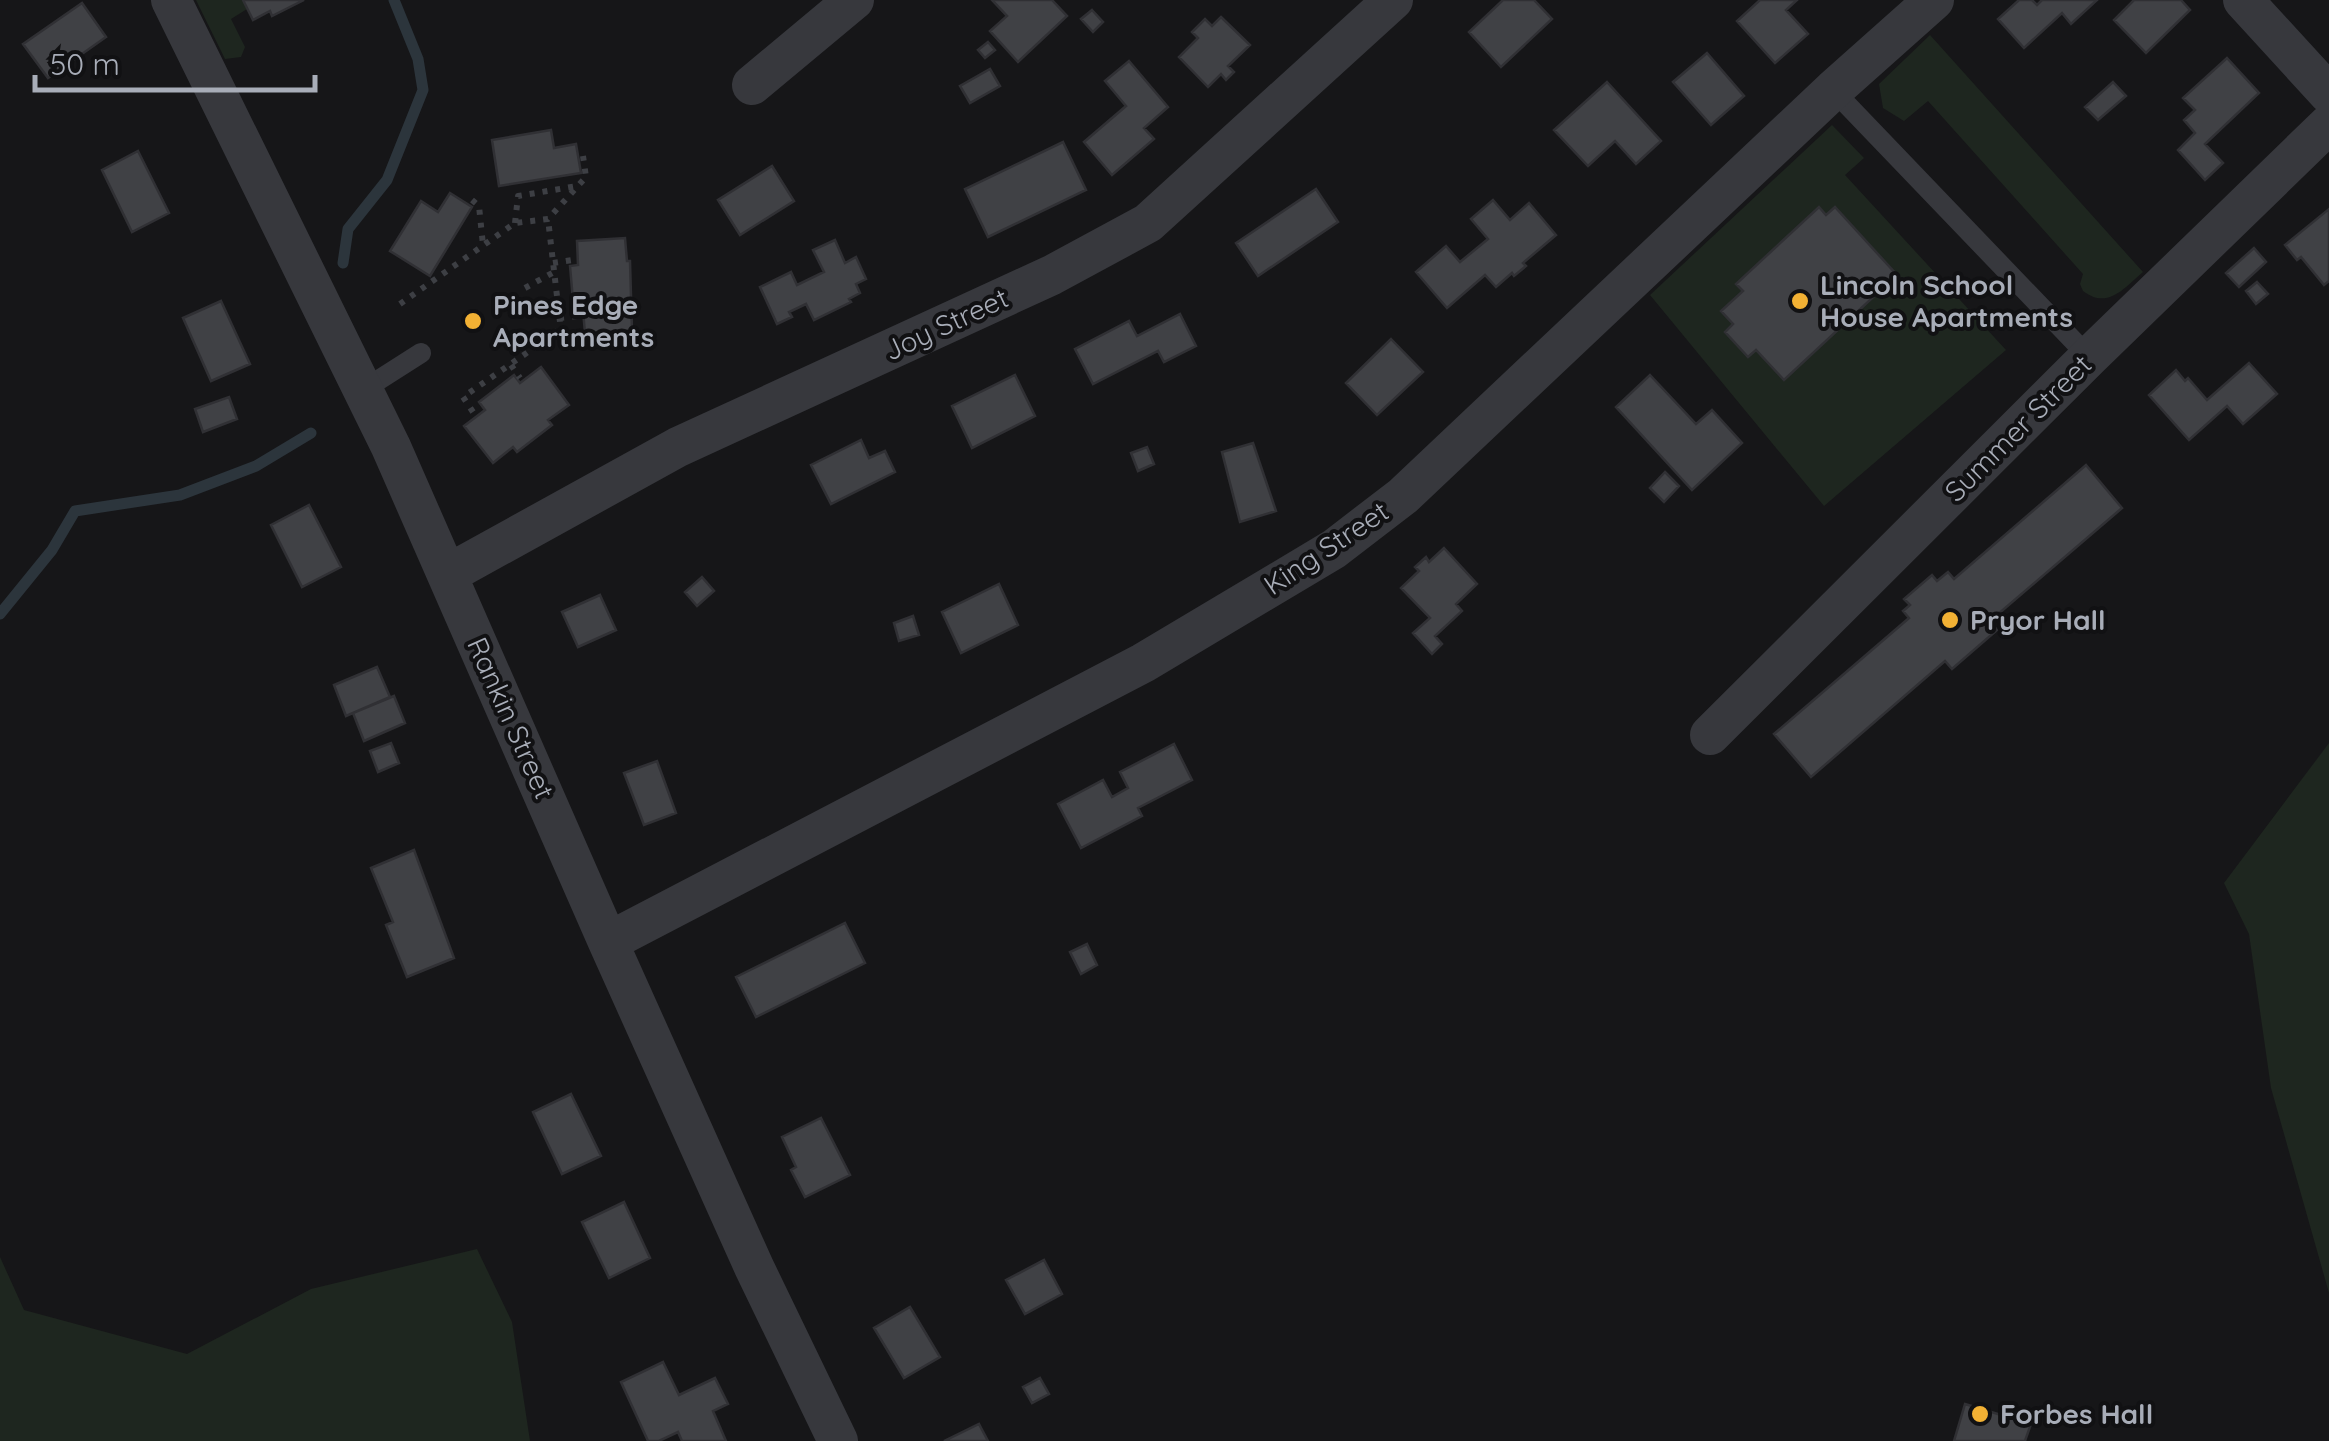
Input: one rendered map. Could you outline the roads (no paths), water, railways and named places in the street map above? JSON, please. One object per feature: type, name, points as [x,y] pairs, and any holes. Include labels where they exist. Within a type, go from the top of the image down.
[{"type":"street","name":"Rankin Street","points":[[171,0],[230,92],[754,1267],[838,1441]]},
{"type":"street","points":[[752,85],[854,0]]},
{"type":"street","name":"Joy Street","points":[[448,574],[678,447],[1052,275],[1148,223],[1393,0]]},
{"type":"street","name":"King Street","points":[[608,942],[1142,663],[1334,550],[1404,496],[1832,90],[1934,0]]},
{"type":"street","points":[[2243,0],[2329,94]]},
{"type":"street","name":"Summer Street","points":[[1710,736],[2089,356],[2329,124]]},
{"type":"lane","points":[[1832,90],[2089,356]]},
{"type":"lane","points":[[363,390],[421,353]]},
{"type":"waterway","points":[[343,263],[348,229],[387,180],[423,90],[418,59],[394,0]]},
{"type":"waterway","points":[[0,614],[52,550],[75,511],[180,495],[256,466],[311,433]]},
{"type":"place","name":"Lincoln School House Apartments","points":[[1800,301]]},
{"type":"place","name":"Pines Edge Apartments","points":[[473,321]]},
{"type":"place","name":"Pryor Hall","points":[[1950,620]]},
{"type":"place","name":"Forbes Hall","points":[[1980,1414]]}]
